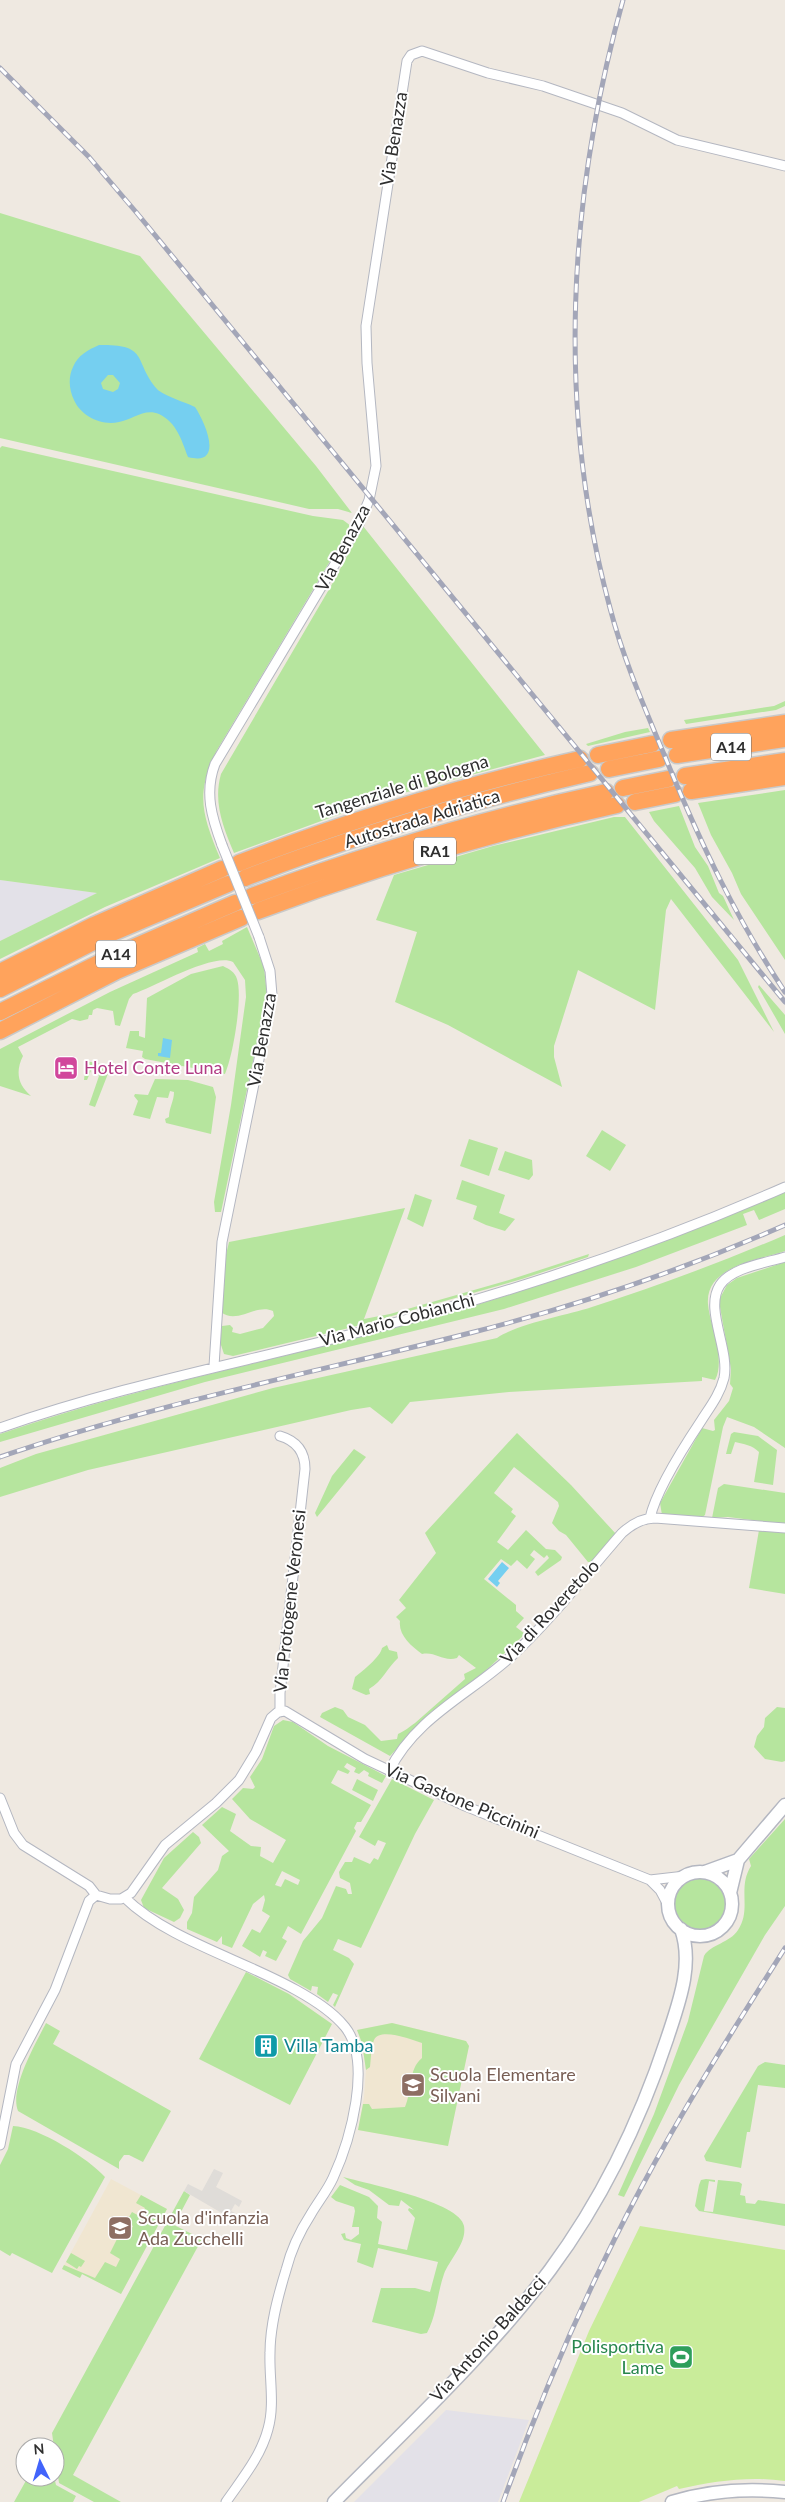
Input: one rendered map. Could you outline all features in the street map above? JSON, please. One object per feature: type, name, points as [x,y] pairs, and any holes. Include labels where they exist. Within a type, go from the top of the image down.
[{"type":"highway","name":"A14","points":[[785,723],[674,748],[785,739]]},
{"type":"highway","points":[[598,755],[656,751],[608,769]]},
{"type":"highway","name":"Tangenziale di Bologna","points":[[242,870],[377,814],[503,777],[580,759]]},
{"type":"highway","name":"A14","points":[[785,761],[688,784],[785,777]]},
{"type":"highway","name":"Autostrada Adriatica","points":[[242,870],[330,846],[455,807],[590,773]]},
{"type":"highway","points":[[623,788],[668,779]]},
{"type":"highway","name":"Autostrada Adriatica","points":[[606,792],[509,814],[392,847],[255,904],[342,881],[459,844],[617,805]]},
{"type":"highway","points":[[635,802],[675,794]]},
{"type":"highway","name":"A14","points":[[0,972],[94,925],[225,877],[0,989]]},
{"type":"highway","name":"A14","points":[[0,1012],[111,957],[238,910],[0,1031]]},
{"type":"street","name":"Via Benazza","points":[[214,1366],[222,1242],[272,995],[270,971],[259,937],[222,845],[214,821],[209,795],[215,764],[360,524],[375,480],[376,466],[367,363],[366,326],[407,61],[411,55],[422,51],[488,73],[543,86],[622,113],[677,140],[785,166]]},
{"type":"street","name":"Via Mario Cobianchi","points":[[0,1428],[102,1395],[214,1366],[371,1330],[550,1277],[668,1235],[785,1187]]},
{"type":"street","points":[[785,1257],[734,1273],[726,1278],[719,1287],[714,1301],[725,1360],[723,1382],[715,1400],[667,1480],[650,1518],[785,1528]]},
{"type":"street","name":"Via Protogene Veronesi","points":[[125,1898],[138,1886],[165,1845],[216,1803],[239,1780],[256,1752],[269,1721],[280,1712],[280,1692],[305,1460],[295,1442],[280,1436]]},
{"type":"street","name":"Via di Roveretolo","points":[[389,1771],[400,1753],[428,1720],[514,1654],[622,1533],[637,1522],[650,1518]]},
{"type":"street","name":"Via Gastone Piccinini","points":[[280,1712],[291,1713],[350,1750],[389,1771],[465,1806],[650,1880],[685,1876]]},
{"type":"street","points":[[0,1798],[20,1842],[36,1855],[88,1886],[96,1895],[113,1900],[125,1898],[150,1920],[273,1978],[320,2005],[344,2026],[350,2035],[356,2053],[356,2094],[350,2129],[333,2178],[297,2239],[280,2295],[270,2346],[270,2418],[268,2432],[256,2458],[226,2502]]},
{"type":"street","points":[[650,1880],[660,1890],[672,1918],[681,1929],[691,1934],[707,1935],[718,1930],[729,1917],[732,1908],[730,1892],[738,1860],[785,1805]]},
{"type":"street","points":[[668,1905],[671,1891],[676,1882],[685,1876],[705,1872],[738,1860]]},
{"type":"street","points":[[705,1872],[721,1879],[730,1892]]},
{"type":"street","points":[[0,2145],[16,2064],[52,1996],[89,1901],[96,1895]]},
{"type":"street","name":"Via Antonio Baldacci","points":[[681,1929],[687,1961]]},
{"type":"street","name":"Via Antonio Baldacci","points":[[334,2502],[515,2314],[550,2270],[581,2224],[621,2153],[646,2097],[670,2028],[687,1961],[707,1935]]},
{"type":"street","points":[[672,2502],[702,2495],[734,2491],[785,2492]]},
{"type":"shaded area","points":[[0,880],[98,893],[0,941]]},
{"type":"shaded area","name":"Scuola Elementare Silvani","points":[[392,2023],[466,2041],[469,2046],[448,2146],[358,2130],[364,2097],[366,2070],[362,2043],[357,2030]]},
{"type":"shaded area","points":[[214,2169],[223,2173],[216,2187],[242,2201],[239,2207],[235,2204],[231,2211],[235,2213],[232,2219],[184,2191],[188,2184],[202,2191]]},
{"type":"shaded area","name":"Scuola d'infanzia Ada Zucchelli","points":[[111,2179],[167,2209],[121,2294],[82,2274],[80,2278],[62,2269]]},
{"type":"shaded area","points":[[446,2410],[529,2420],[498,2502],[354,2502]]},
{"type":"green space","points":[[0,213],[140,256],[316,466],[352,513],[338,509],[309,509],[0,438]]},
{"type":"green space","points":[[2,446],[313,516],[343,520],[351,526],[217,750],[210,765],[204,792],[205,816],[220,858],[105,907],[0,959],[0,941],[97,893],[0,880],[0,448]]},
{"type":"green space","points":[[363,526],[545,755],[381,799],[234,853],[220,814],[218,794],[221,774],[331,586]]},
{"type":"green space","points":[[785,701],[785,706],[776,710],[686,724],[684,720],[774,706]]},
{"type":"green space","points":[[648,728],[650,732],[588,746],[586,744],[625,732]]},
{"type":"green space","points":[[785,790],[785,960],[741,894],[711,835],[698,803]]},
{"type":"green space","points":[[679,806],[695,847],[708,866],[719,893],[723,896],[734,920],[712,897],[695,868],[654,821],[649,812]]},
{"type":"green space","points":[[614,817],[625,817],[738,960],[774,1032],[671,899],[666,910],[655,1010],[578,970],[554,1046],[554,1057],[562,1087],[448,1025],[395,1002],[417,932],[376,920],[394,875],[493,846]]},
{"type":"green space","points":[[247,927],[264,967],[267,995],[221,1212],[215,1212],[214,1202],[231,1105],[246,997],[245,980],[233,962],[224,960],[199,966],[133,994],[129,999],[120,1026],[115,1025],[113,1011],[97,1008],[93,1010],[92,1015],[89,1015],[88,1019],[80,1021],[72,1019],[18,1047],[23,1056],[19,1067],[19,1078],[23,1087],[31,1096],[0,1086],[0,1049],[110,992],[198,952],[197,948],[205,944],[209,951],[223,944],[222,941]]},
{"type":"green space","points":[[223,966],[232,971],[239,988],[234,1041],[225,1074],[145,1059],[142,1057],[143,1051],[126,1048],[130,1031],[139,1031],[139,1036],[145,1038],[147,998],[191,974]]},
{"type":"green space","points":[[759,985],[785,1015],[785,1034],[758,987]]},
{"type":"green space","points":[[86,1061],[111,1066],[95,1107],[89,1105],[99,1076],[93,1066],[87,1080],[84,1080]]},
{"type":"green space","points":[[155,1079],[188,1080],[213,1087],[216,1097],[211,1134],[166,1123],[165,1119],[169,1117],[174,1095],[174,1092],[170,1091],[168,1098],[157,1097],[150,1119],[133,1115],[138,1101],[134,1096],[135,1094],[148,1095]]},
{"type":"green space","points":[[602,1130],[626,1145],[610,1171],[586,1156]]},
{"type":"green space","points":[[469,1139],[498,1148],[489,1176],[460,1166]]},
{"type":"green space","points":[[505,1151],[532,1160],[533,1175],[529,1180],[498,1170]]},
{"type":"green space","points":[[462,1180],[505,1195],[499,1213],[515,1219],[505,1231],[473,1219],[477,1206],[456,1199]]},
{"type":"green space","points":[[785,1192],[785,1209],[759,1220],[754,1210],[743,1214],[747,1225],[636,1267],[504,1309],[205,1382],[0,1442],[0,1434],[88,1406],[176,1382],[410,1324],[519,1292],[627,1255]]},
{"type":"green space","points":[[415,1194],[432,1200],[423,1227],[407,1219]]},
{"type":"green space","points":[[405,1208],[364,1319],[390,1314],[509,1280],[589,1254],[588,1257],[522,1279],[353,1327],[233,1356],[224,1354],[220,1342],[222,1326],[230,1325],[233,1328],[232,1332],[240,1334],[263,1328],[274,1316],[273,1311],[267,1309],[233,1316],[221,1312],[225,1259],[229,1242]]},
{"type":"green space","points":[[785,1235],[785,1251],[748,1262],[724,1273],[715,1281],[709,1291],[708,1304],[719,1357],[715,1380],[702,1377],[702,1381],[509,1392],[410,1402],[392,1424],[370,1407],[351,1410],[88,1470],[0,1497],[0,1468],[36,1454],[273,1388],[497,1338],[517,1328],[592,1307],[665,1282]]},
{"type":"green space","points":[[785,1262],[785,1448],[754,1427],[727,1417],[723,1427],[705,1515],[701,1518],[662,1515],[660,1503],[702,1428],[715,1430],[714,1420],[729,1401],[733,1388],[730,1384],[731,1369],[720,1298],[727,1285],[737,1278]]},
{"type":"green space","points":[[734,1432],[758,1436],[777,1450],[773,1485],[754,1482],[759,1452],[754,1448],[735,1442],[731,1454],[726,1454],[731,1434]]},
{"type":"green space","points":[[517,1433],[571,1485],[616,1534],[591,1562],[588,1562],[566,1535],[559,1531],[552,1523],[559,1506],[558,1502],[514,1467],[494,1493],[513,1509],[511,1512],[516,1516],[497,1542],[508,1550],[526,1530],[546,1549],[555,1550],[562,1557],[561,1560],[538,1576],[535,1572],[549,1558],[547,1555],[544,1558],[534,1550],[530,1555],[535,1559],[527,1569],[517,1560],[511,1566],[501,1559],[484,1579],[516,1605],[516,1611],[524,1618],[516,1627],[525,1634],[480,1676],[431,1712],[390,1756],[320,1717],[322,1713],[335,1707],[343,1710],[348,1717],[365,1725],[381,1741],[397,1739],[398,1734],[415,1723],[465,1679],[464,1674],[476,1668],[459,1655],[457,1658],[447,1659],[427,1653],[422,1654],[406,1640],[401,1631],[400,1621],[396,1617],[406,1608],[399,1600],[436,1553],[425,1533]]},
{"type":"green space","points":[[354,1449],[366,1457],[317,1517],[315,1513],[332,1476]]},
{"type":"green space","points":[[724,1484],[785,1493],[785,1524],[728,1517],[712,1518],[718,1488]]},
{"type":"green space","points":[[759,1530],[785,1532],[785,1594],[749,1588]]},
{"type":"green space","points":[[387,1645],[389,1650],[397,1652],[398,1658],[378,1682],[369,1689],[370,1694],[366,1695],[352,1689],[355,1677]]},
{"type":"green space","points":[[777,1707],[785,1708],[785,1761],[782,1762],[765,1759],[754,1747],[757,1736],[764,1727],[765,1718]]},
{"type":"green space","points":[[283,1720],[293,1722],[328,1746],[386,1776],[382,1783],[368,1776],[369,1773],[364,1770],[359,1774],[354,1772],[356,1768],[347,1763],[344,1767],[350,1771],[348,1774],[338,1770],[331,1783],[371,1805],[361,1822],[357,1822],[354,1828],[356,1831],[301,1934],[288,1926],[282,1938],[287,1941],[276,1961],[265,1956],[267,1952],[263,1950],[260,1957],[242,1946],[252,1929],[260,1933],[270,1916],[262,1911],[265,1900],[264,1895],[253,1904],[232,1948],[222,1944],[222,1936],[217,1942],[187,1929],[194,1897],[218,1870],[222,1856],[229,1851],[202,1825],[222,1807],[236,1814],[230,1831],[251,1846],[261,1847],[260,1856],[273,1863],[286,1840],[250,1819],[232,1799],[243,1788],[253,1789],[255,1787],[250,1777],[262,1759],[274,1726]],"holes":[[[282,1871],[300,1880],[298,1885],[285,1879],[281,1887],[275,1885]]]},
{"type":"green space","points":[[357,1779],[378,1790],[373,1801],[352,1790]]},
{"type":"green space","points":[[392,1779],[434,1800],[415,1834],[361,1948],[338,1939],[333,1950],[349,1958],[354,1964],[335,2007],[333,2005],[338,1995],[333,1993],[328,2002],[317,1994],[318,1987],[312,1986],[311,1991],[290,1979],[288,1975],[303,1941],[322,1918],[336,1886],[346,1889],[348,1894],[352,1894],[350,1883],[340,1878],[339,1872],[345,1862],[352,1862],[354,1857],[370,1864],[374,1858],[378,1860],[386,1843],[378,1840],[375,1846],[359,1837]]},
{"type":"green space","points":[[785,1819],[785,1906],[765,1935],[679,2085],[624,2197],[618,2195],[654,2114],[688,2021],[704,1956],[738,1930],[744,1914],[745,1882],[751,1866],[749,1859]]},
{"type":"green space","points":[[193,1832],[199,1837],[201,1843],[162,1888],[178,1899],[184,1910],[180,1918],[174,1922],[144,1908],[141,1900],[164,1858]]},
{"type":"green space","points":[[700,1878],[710,1880],[718,1886],[724,1894],[726,1904],[724,1914],[718,1922],[710,1928],[700,1930],[690,1928],[682,1922],[676,1914],[674,1904],[676,1894],[682,1886],[690,1880]]},
{"type":"green space","points":[[246,1972],[289,1994],[332,2024],[290,2105],[199,2059]]},
{"type":"green space","points":[[46,2023],[60,2031],[53,2044],[171,2111],[143,2162],[129,2155],[124,2155],[119,2162],[119,2169],[18,2111],[16,2102],[20,2079]]},
{"type":"green space","name":"Scuola Elementare Silvani","points":[[392,2023],[466,2041],[469,2046],[448,2146],[358,2130],[363,2104],[369,2104],[372,2109],[405,2107],[414,2068],[422,2058],[422,2043],[396,2035],[377,2036],[374,2040],[370,2067],[366,2070],[362,2043],[357,2030]]},
{"type":"green space","points":[[765,2062],[785,2065],[785,2088],[758,2085],[750,2132],[747,2132],[741,2168],[706,2161],[704,2156],[758,2066]]},
{"type":"green space","points":[[13,2126],[36,2132],[63,2145],[88,2162],[105,2177],[52,2273],[12,2253],[10,2256],[0,2250],[0,2165],[8,2149]]},
{"type":"green space","points":[[343,2177],[430,2202],[447,2209],[459,2217],[464,2226],[461,2245],[444,2274],[433,2319],[427,2333],[421,2334],[372,2322],[381,2288],[415,2288],[430,2292],[438,2262],[378,2248],[373,2268],[357,2262],[361,2244],[344,2240],[341,2234],[345,2233],[346,2238],[351,2240],[359,2234],[359,2227],[352,2227],[354,2207],[336,2201],[331,2197],[340,2185],[369,2197],[378,2206],[377,2218],[382,2222],[378,2244],[407,2250],[415,2218],[408,2210],[409,2208],[414,2210],[401,2200],[399,2206],[389,2205],[369,2190],[355,2185]]},
{"type":"green space","points":[[701,2180],[715,2180],[715,2182],[709,2181],[704,2211],[713,2212],[718,2180],[739,2182],[742,2184],[740,2195],[745,2196],[746,2203],[755,2204],[758,2200],[785,2204],[785,2226],[699,2211],[695,2206],[699,2185]]},
{"type":"green space","points":[[184,2191],[190,2195],[174,2225],[202,2239],[73,2475],[121,2502],[94,2502],[65,2486],[65,2437],[53,2437],[52,2433]]},
{"type":"green space","points":[[141,2195],[167,2209],[121,2294],[82,2274],[80,2278],[62,2269],[64,2265],[95,2278],[105,2262],[116,2267],[120,2259],[110,2253],[118,2237],[125,2240],[133,2226],[126,2222],[132,2212],[141,2217],[145,2208],[136,2203]]},
{"type":"green space","name":"Polisportiva Lame","points":[[640,2226],[785,2250],[785,2481],[745,2479],[679,2489],[677,2486],[639,2502],[519,2502],[589,2331]]},
{"type":"green space","points":[[71,2253],[85,2261],[81,2267],[79,2266],[77,2269],[66,2262]]},
{"type":"green space","points":[[22,2487],[60,2487],[76,2496],[73,2502],[14,2502]]},
{"type":"water","points":[[99,345],[115,345],[133,351],[138,356],[157,389],[195,407],[207,432],[209,450],[206,456],[199,458],[188,457],[174,427],[159,414],[148,412],[124,421],[105,423],[81,411],[71,392],[70,375],[78,359],[84,353]],"holes":[[[108,375],[113,375],[120,383],[118,389],[113,392],[103,389],[101,383]]]},
{"type":"water","points":[[163,1038],[172,1040],[170,1058],[158,1056],[158,1053],[161,1053]]},
{"type":"water","points":[[502,1562],[509,1568],[498,1581],[500,1583],[497,1587],[488,1579]]},
{"type":"railway","points":[[623,0],[604,75],[590,150],[580,227],[576,303],[576,380],[582,456],[593,533],[610,608],[622,648],[668,764],[693,823],[721,881],[751,937],[785,992]]},
{"type":"railway","points":[[0,68],[89,157],[136,212],[785,1002]]},
{"type":"railway","points":[[0,1457],[58,1438],[175,1405],[411,1348],[550,1311],[669,1272],[785,1225]]},
{"type":"railway","points":[[503,2502],[566,2342],[621,2226],[693,2096],[785,1948]]},
{"type":"place","name":"Hotel Conte Luna","points":[[66,1068]]},
{"type":"place","name":"Villa Tamba","points":[[266,2046]]},
{"type":"place","name":"Scuola Elementare Silvani","points":[[413,2085]]},
{"type":"place","name":"Scuola d'infanzia Ada Zucchelli","points":[[120,2228]]},
{"type":"place","name":"Polisportiva Lame","points":[[681,2357]]}]
